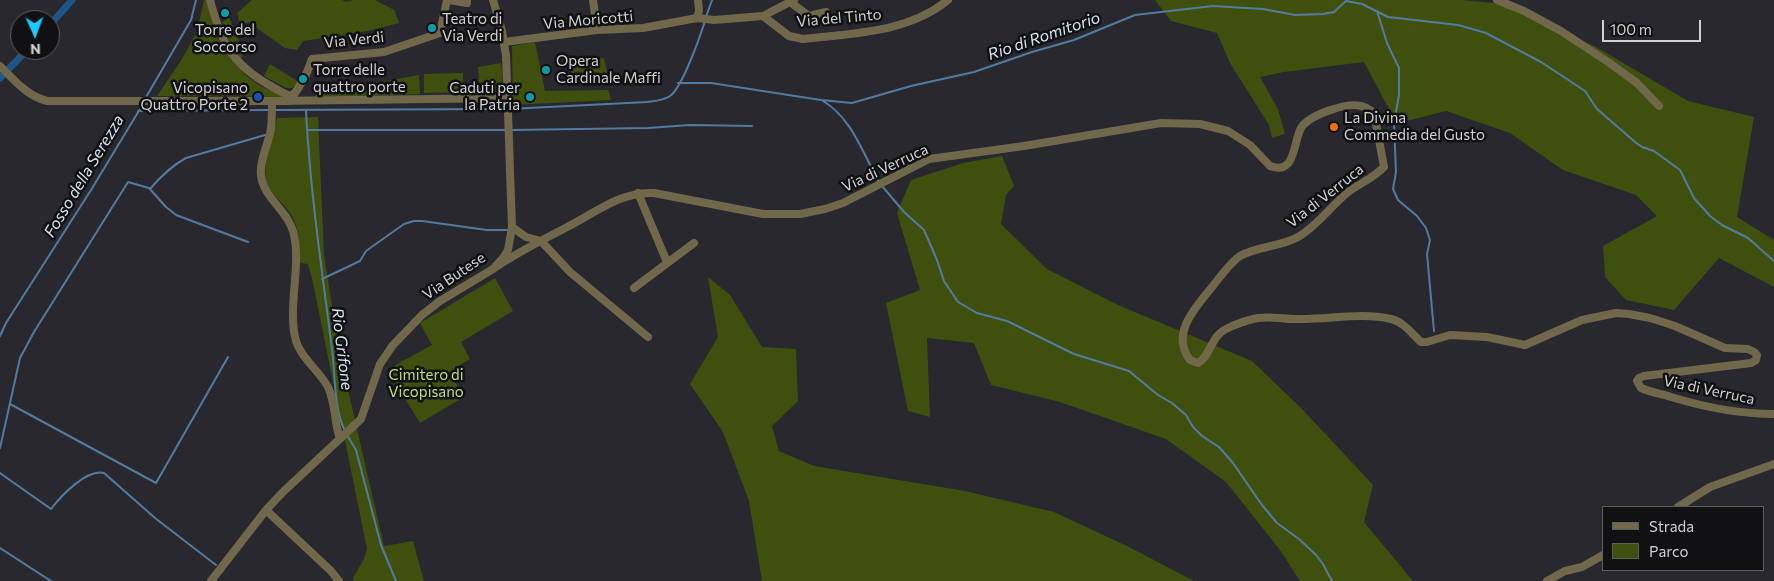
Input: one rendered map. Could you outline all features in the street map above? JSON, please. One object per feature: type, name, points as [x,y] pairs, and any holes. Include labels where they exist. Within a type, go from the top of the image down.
[{"type":"street","points":[[210,0],[222,36],[232,56],[255,77],[290,98]]},
{"type":"street","points":[[448,0],[467,2]]},
{"type":"street","name":"Via Verdi","points":[[306,75],[312,59],[384,52],[440,33],[448,0]]},
{"type":"street","name":"Via Butese","points":[[211,581],[266,510],[358,423],[364,414],[380,364],[401,336],[422,315],[440,301],[493,268],[508,250],[512,227],[509,116],[504,42],[494,0]]},
{"type":"street","points":[[594,0],[597,30]]},
{"type":"street","points":[[698,0],[698,18]]},
{"type":"street","name":"Via del Tinto","points":[[763,16],[790,36],[803,38],[899,26],[936,10],[948,0]]},
{"type":"street","points":[[1497,0],[1524,11],[1577,41],[1637,83],[1659,106]]},
{"type":"street","points":[[763,16],[792,1],[809,16],[826,12]]},
{"type":"street","name":"Via Moricotti","points":[[504,42],[597,30],[644,28],[698,18],[712,20],[763,16]]},
{"type":"street","points":[[0,66],[37,98],[47,101],[159,100],[272,105],[290,98],[508,102]]},
{"type":"street","points":[[290,98],[302,82]]},
{"type":"street","points":[[272,105],[271,128],[261,175],[265,188],[274,202],[287,216],[295,239],[295,337],[300,350],[327,386],[332,398],[335,426],[340,438]]},
{"type":"street","name":"Via di Verruca","points":[[493,268],[523,249],[617,200],[638,193],[661,194],[762,214],[790,215],[826,209],[858,196],[874,186],[930,159],[1024,146],[1142,125],[1170,123],[1200,124],[1223,129],[1244,140],[1270,166],[1276,168],[1283,167],[1291,161],[1301,129],[1305,123],[1342,106],[1362,106],[1374,114],[1384,167],[1348,192],[1313,227],[1298,237],[1281,244],[1248,252],[1239,257],[1218,279],[1187,319],[1182,342],[1183,349],[1190,360],[1195,363],[1203,360],[1216,336],[1224,330],[1247,320],[1260,318],[1274,317],[1296,320],[1334,317],[1392,319],[1402,323],[1421,342],[1450,335],[1487,337],[1525,345],[1582,320],[1616,313],[1629,314],[1663,322],[1725,348],[1748,349],[1757,355],[1756,360],[1751,363],[1644,376],[1638,378],[1637,382],[1641,388],[1712,408],[1757,414],[1774,414]]},
{"type":"street","points":[[638,193],[667,262]]},
{"type":"street","points":[[512,227],[526,237]]},
{"type":"street","points":[[523,249],[514,246],[510,240],[526,237],[541,240],[570,272],[648,337]]},
{"type":"street","points":[[634,288],[694,244]]},
{"type":"street","points":[[1680,506],[1710,487],[1774,464]]},
{"type":"street","points":[[266,510],[331,570],[339,581]]},
{"type":"street","points":[[1547,581],[1565,571],[1582,567],[1602,556]]},
{"type":"green space","points":[[204,0],[206,0],[217,38],[231,59],[247,76],[260,86],[285,97],[157,96],[182,59],[197,32]]},
{"type":"green space","points":[[252,0],[342,0],[346,2],[375,0],[394,10],[399,23],[368,31],[303,41],[297,50],[285,48],[251,22],[240,24],[237,13]]},
{"type":"green space","points":[[1155,0],[1462,0],[1503,4],[1596,47],[1688,101],[1754,117],[1737,217],[1774,240],[1774,287],[1719,258],[1674,310],[1626,300],[1605,277],[1603,246],[1657,216],[1636,195],[1563,170],[1510,133],[1446,111],[1403,122],[1391,113],[1364,62],[1284,72],[1260,77],[1278,109],[1285,134],[1272,138],[1269,125],[1230,63],[1217,33],[1171,21]]},
{"type":"green space","points":[[229,18],[244,52],[241,59],[230,44],[222,22]]},
{"type":"green space","points":[[535,42],[545,91],[607,90],[611,100],[513,105],[512,46]]},
{"type":"green space","points":[[604,58],[608,77],[572,83],[569,64]]},
{"type":"green space","points":[[501,63],[502,80],[498,91],[494,94],[483,95],[483,83],[479,83],[478,67]]},
{"type":"green space","points":[[270,64],[299,82],[292,88],[286,88],[264,76]]},
{"type":"green space","points":[[463,73],[463,92],[424,93],[424,74]]},
{"type":"green space","points":[[419,75],[420,94],[316,97],[315,94]]},
{"type":"green space","points":[[318,117],[324,255],[339,351],[384,546],[413,541],[424,581],[354,581],[353,578],[364,559],[367,549],[312,278],[308,264],[299,263],[299,241],[294,220],[269,188],[265,173],[277,118]]},
{"type":"green space","points":[[1002,156],[1014,186],[1006,195],[1001,224],[1047,269],[1118,305],[1252,361],[1302,409],[1373,485],[1364,522],[1413,581],[1300,581],[1280,550],[1226,482],[1166,439],[1060,402],[991,385],[974,343],[927,338],[930,417],[908,411],[886,303],[920,290],[897,213],[911,180],[963,163]]},
{"type":"green space","points":[[708,277],[730,295],[762,347],[796,349],[798,401],[772,426],[779,451],[814,466],[965,491],[1054,512],[1127,546],[1194,581],[762,581],[749,501],[723,432],[690,384],[718,337]]},
{"type":"green space","name":"Cimitero di Vicopisano","points":[[495,278],[513,311],[461,342],[470,359],[449,372],[464,397],[420,423],[390,374],[392,367],[432,345],[420,323]]},
{"type":"waterway","points":[[60,14],[72,0]]},
{"type":"waterway","name":"Fosso della Serezza","points":[[145,99],[191,20],[196,0]]},
{"type":"waterway","points":[[706,17],[712,0]]},
{"type":"waterway","name":"Rio di Romitorio","points":[[678,83],[711,83],[852,103],[911,86],[974,72],[1074,40],[1135,15],[1213,6],[1263,9],[1295,15],[1323,14],[1334,12],[1346,1],[1362,4],[1388,17],[1458,25],[1486,33],[1541,62],[1585,91],[1597,109],[1635,142],[1642,147],[1654,151],[1680,170],[1694,198],[1710,216],[1722,225],[1748,238],[1774,261]]},
{"type":"waterway","points":[[1377,11],[1387,43],[1399,68],[1399,95],[1394,123],[1396,172],[1393,189],[1398,200],[1417,216],[1426,228],[1430,240],[1427,254],[1434,331]]},
{"type":"waterway","points":[[509,109],[647,102],[665,99],[675,91],[680,83],[705,21]]},
{"type":"waterway","points":[[0,78],[17,60]]},
{"type":"waterway","points":[[823,101],[842,117],[856,137],[879,182]]},
{"type":"waterway","name":"Fosso della Serezza","points":[[0,336],[6,323],[91,190],[143,104]]},
{"type":"waterway","points":[[274,110],[505,109]]},
{"type":"waterway","points":[[138,111],[270,110]]},
{"type":"waterway","name":"Rio Grifone","points":[[306,111],[313,201],[337,402],[341,423],[345,431]]},
{"type":"waterway","points":[[512,130],[648,128],[690,125],[752,126]]},
{"type":"waterway","points":[[307,130],[507,130]]},
{"type":"waterway","points":[[150,189],[176,164],[186,158],[265,135]]},
{"type":"waterway","points":[[0,448],[20,358],[34,332],[128,182],[149,188],[176,215],[248,242]]},
{"type":"waterway","points":[[882,186],[904,212],[924,230],[944,281],[958,302],[977,313],[1007,321],[1074,354],[1129,371],[1158,395],[1172,403],[1186,415],[1193,427],[1202,436],[1219,447],[1277,523],[1299,539],[1316,555],[1332,581]]},
{"type":"waterway","points":[[322,279],[360,261],[366,251],[404,224],[414,221],[487,230],[508,230]]},
{"type":"waterway","points":[[10,404],[156,483],[228,357]]},
{"type":"waterway","name":"Rio Grifone","points":[[347,435],[356,450],[381,545],[396,581]]},
{"type":"waterway","points":[[0,473],[51,509],[67,491],[82,479],[97,473],[104,473],[155,518],[216,565]]},
{"type":"waterway","points":[[0,548],[51,581]]},
{"type":"place","name":"Torre del Soccorso","points":[[225,13]]},
{"type":"place","name":"Teatro di Via Verdi","points":[[432,28]]},
{"type":"place","name":"Opera Cardinale Maffi","points":[[546,70]]},
{"type":"place","name":"Torre delle quattro porte","points":[[303,79]]},
{"type":"place","name":"Vicopisano Quattro Porte 2","points":[[258,97]]},
{"type":"place","name":"Caduti per la Patria","points":[[530,97]]},
{"type":"place","name":"La Divina Commedia del Gusto","points":[[1334,127]]}]
